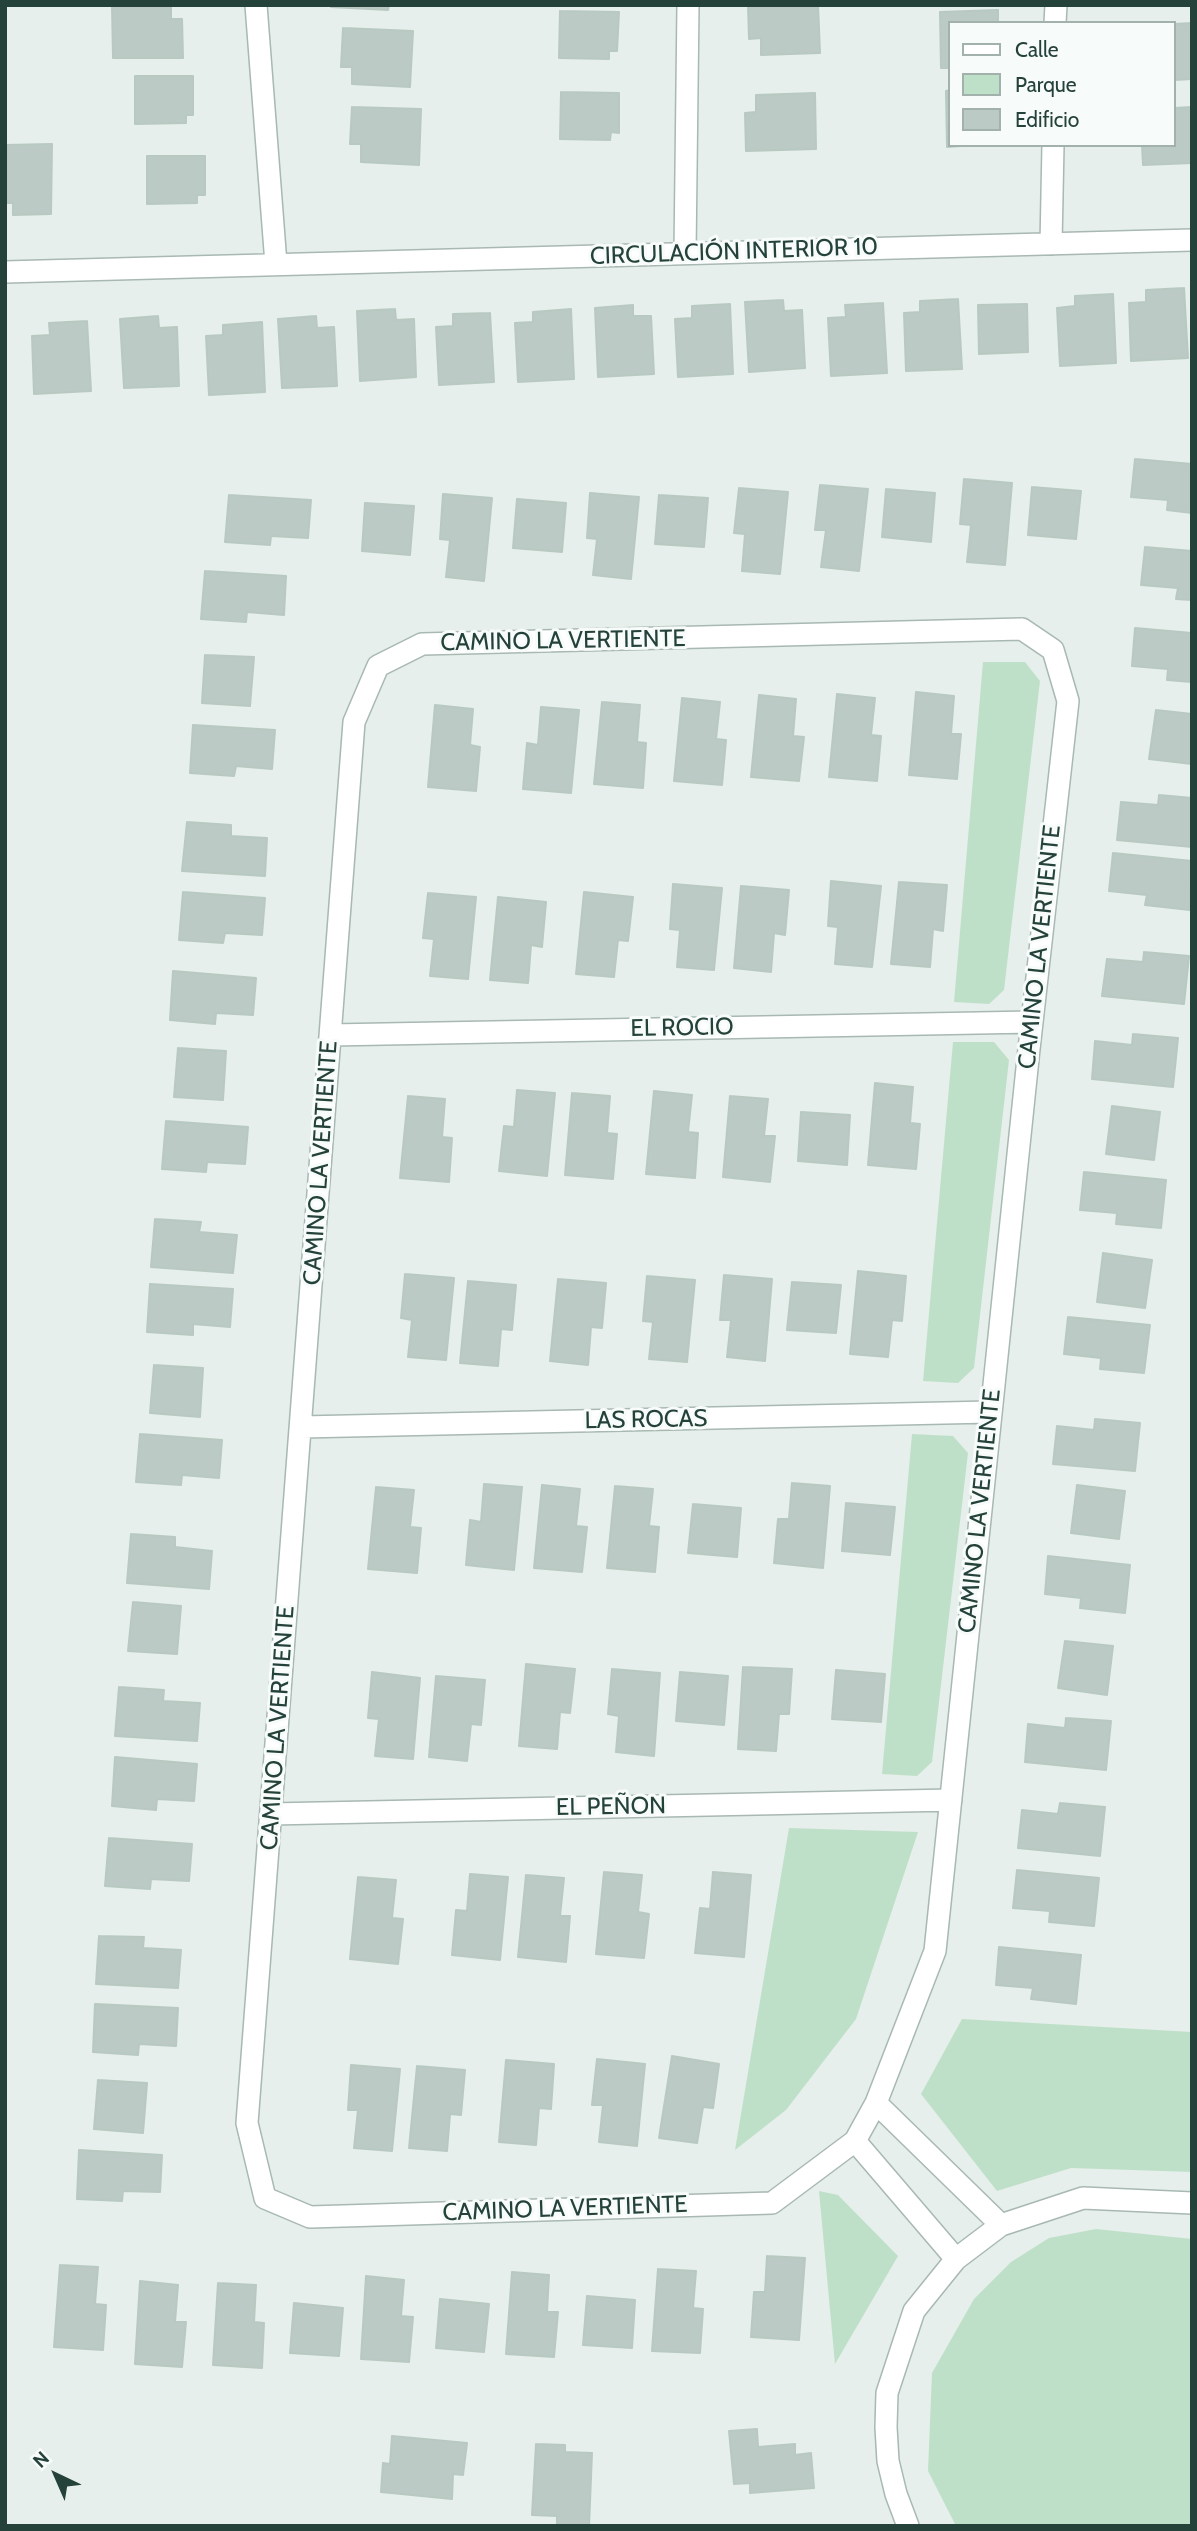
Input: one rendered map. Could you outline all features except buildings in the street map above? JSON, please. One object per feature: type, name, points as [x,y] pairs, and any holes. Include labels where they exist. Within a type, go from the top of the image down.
[{"type":"street","points":[[256,5],[276,264]]},
{"type":"street","points":[[685,253],[688,5]]},
{"type":"street","points":[[1051,244],[1053,147]]},
{"type":"street","name":"CIRCULACIÓN INTERIOR 10","points":[[5,272],[1192,240]]},
{"type":"street","name":"CAMINO LA VERTIENTE","points":[[1023,629],[1053,650],[1068,701],[990,1412],[935,1951],[876,2103],[855,2141],[772,2203],[310,2217],[265,2198],[247,2123],[331,1035],[354,722],[377,666],[422,644],[1023,629]]},
{"type":"street","name":"EL ROCIO","points":[[331,1035],[1032,1022]]},
{"type":"street","name":"LAS ROCAS","points":[[302,1427],[990,1412]]},
{"type":"street","name":"EL PEÑON","points":[[271,1814],[951,1800]]},
{"type":"street","points":[[876,2103],[1001,2225]]},
{"type":"street","points":[[855,2141],[956,2259]]},
{"type":"street","points":[[908,2526],[888,2461],[887,2393],[914,2311],[956,2259],[1001,2225],[1083,2198],[1192,2203]]},
{"type":"green space","points":[[983,662],[1025,662],[1040,681],[1004,990],[989,1004],[954,1002]]},
{"type":"green space","points":[[953,1042],[994,1042],[1009,1060],[974,1368],[958,1383],[923,1381]]},
{"type":"green space","points":[[912,1434],[953,1436],[968,1453],[932,1762],[917,1776],[882,1774]]},
{"type":"green space","points":[[789,1828],[918,1832],[856,2019],[786,2110],[735,2150]]},
{"type":"green space","points":[[962,2019],[1192,2032],[1192,2172],[1071,2168],[997,2191],[921,2094]]},
{"type":"green space","points":[[819,2191],[838,2195],[898,2256],[835,2364]]},
{"type":"green space","points":[[1096,2229],[1192,2239],[1192,2526],[956,2526],[928,2471],[932,2373],[974,2299],[1011,2262],[1049,2238]]}]
